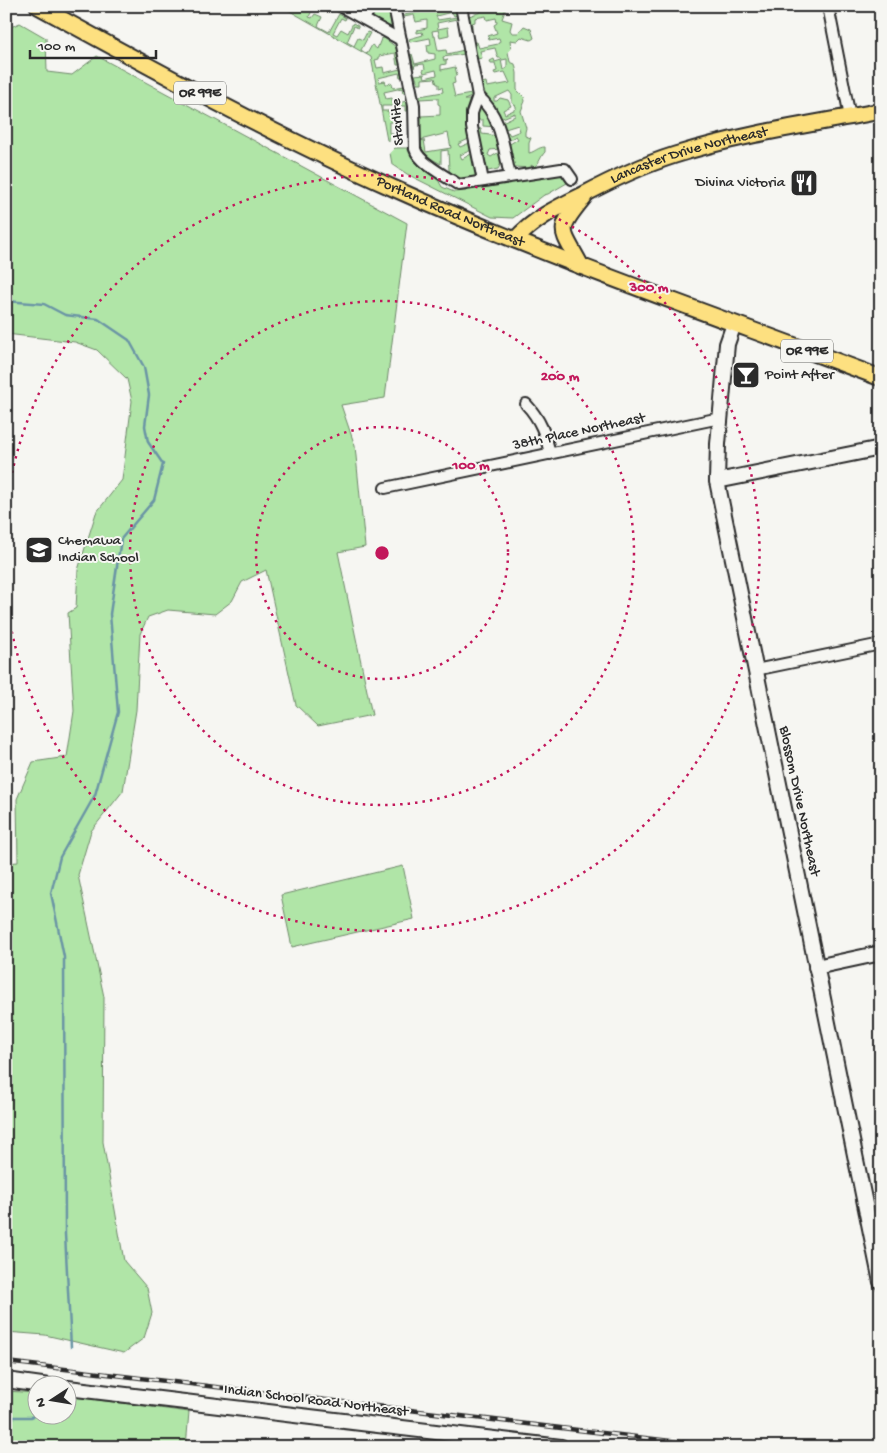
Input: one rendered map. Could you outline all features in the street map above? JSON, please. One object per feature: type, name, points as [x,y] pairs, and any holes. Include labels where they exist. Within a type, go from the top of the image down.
[{"type":"main road","name":"Portland Road Northeast","points":[[38,6],[187,87],[341,164],[424,202],[581,266],[881,378]]},
{"type":"main road","name":"Lancaster Drive Northeast","points":[[515,240],[536,220],[588,192],[675,155],[718,143],[881,112]]},
{"type":"main road","points":[[581,266],[565,235],[563,227],[565,220],[588,192]]},
{"type":"street","points":[[340,6],[401,40]]},
{"type":"street","points":[[364,19],[371,6]]},
{"type":"street","name":"Starlite","points":[[394,6],[414,105],[414,145],[416,154],[422,160],[459,185],[561,168],[565,169],[572,179]]},
{"type":"street","points":[[461,6],[478,96],[472,114],[472,126],[483,181]]},
{"type":"street","points":[[828,6],[850,117]]},
{"type":"street","points":[[478,96],[485,102],[497,119],[510,176]]},
{"type":"street","name":"Blossom Drive Northeast","points":[[734,324],[727,344],[720,418],[717,481],[881,1282]]},
{"type":"street","points":[[526,404],[539,421],[547,440],[550,454]]},
{"type":"street","name":"38th Place Northeast","points":[[385,488],[720,418]]},
{"type":"street","points":[[717,481],[881,448]]},
{"type":"street","points":[[755,670],[881,644]]},
{"type":"street","points":[[816,967],[881,953]]},
{"type":"street","points":[[6,1380],[28,1383]]},
{"type":"street","name":"Indian School Road Northeast","points":[[78,1389],[561,1447]]},
{"type":"green space","points":[[281,6],[299,6],[303,9],[305,6],[314,6],[309,17],[312,18],[315,14],[322,17],[318,26],[329,32],[339,14],[346,18],[345,20],[341,18],[333,33],[337,35],[341,29],[348,33],[353,23],[358,26],[358,28],[354,26],[347,42],[354,46],[358,38],[363,40],[367,32],[370,33],[361,50],[367,54],[372,45],[377,49],[381,39],[384,38],[396,47],[400,65],[397,65],[395,53],[379,56],[379,59],[375,60],[377,68],[383,67],[384,73],[400,69],[402,77],[400,77],[399,73],[378,78],[379,82],[392,83],[393,88],[404,86],[406,92],[403,93],[402,88],[384,92],[386,99],[392,98],[393,104],[407,101],[407,111],[405,111],[405,106],[382,106],[382,111],[389,111],[389,115],[393,115],[393,120],[402,120],[402,122],[389,122],[389,133],[393,133],[393,136],[389,137],[389,141],[387,140],[371,57]]},
{"type":"green space","points":[[375,6],[388,6],[392,29],[370,18]]},
{"type":"green space","points":[[425,6],[433,6],[433,9],[444,8],[444,10],[455,8],[457,15],[454,16],[452,12],[436,16],[438,20],[457,17],[457,19],[437,23],[438,29],[448,27],[449,35],[440,37],[438,30],[432,31],[433,36],[435,36],[438,51],[446,50],[447,54],[464,50],[465,54],[443,57],[444,61],[448,60],[446,64],[441,65],[441,70],[455,67],[457,75],[454,77],[455,83],[452,84],[455,97],[471,94],[470,85],[472,85],[474,96],[464,100],[473,100],[477,106],[480,104],[489,111],[494,119],[496,127],[483,126],[483,120],[477,120],[474,127],[474,119],[469,114],[471,138],[458,144],[460,147],[472,142],[474,149],[460,155],[462,159],[473,153],[479,163],[481,162],[480,156],[476,152],[475,128],[481,129],[482,134],[498,136],[500,149],[490,150],[488,155],[491,157],[501,151],[499,167],[498,169],[488,171],[478,168],[478,177],[458,181],[449,170],[448,150],[441,151],[441,164],[433,160],[422,149],[420,141],[424,140],[426,152],[451,148],[448,133],[420,140],[421,116],[440,115],[440,105],[438,104],[438,98],[420,99],[420,96],[443,92],[442,87],[439,88],[435,78],[422,79],[422,83],[418,83],[415,75],[424,74],[425,78],[437,75],[436,70],[424,73],[424,64],[415,65],[414,68],[411,55],[415,64],[435,59],[435,54],[428,53],[427,45],[431,44],[430,38],[410,42],[409,39],[423,35],[422,32],[417,33],[417,30],[427,28],[427,20],[416,22],[414,15],[404,17],[404,15],[425,11]]},
{"type":"green space","points":[[488,6],[505,6],[502,19],[512,22],[510,30],[512,33],[518,33],[524,26],[531,29],[534,38],[531,40],[521,37],[517,41],[510,40],[511,49],[508,52],[510,62],[515,64],[517,90],[524,97],[525,101],[521,111],[526,128],[525,136],[531,138],[529,153],[545,147],[545,152],[534,167],[531,165],[532,168],[514,167],[508,163],[505,147],[518,139],[516,136],[505,142],[503,134],[508,132],[510,135],[520,131],[518,125],[502,130],[500,123],[515,116],[515,113],[500,119],[483,89],[482,83],[486,82],[487,87],[510,83],[505,72],[495,74],[494,72],[497,71],[495,63],[490,61],[494,59],[495,62],[501,60],[503,70],[507,68],[507,59],[502,60],[498,58],[495,48],[480,51],[482,58],[477,59],[474,43],[477,42],[479,48],[498,44],[500,41],[499,38],[489,40],[488,36],[497,33],[494,25],[497,23],[496,18],[487,20],[486,16],[475,18],[472,28],[469,16],[481,12],[480,9]],"holes":[[[509,91],[512,95],[512,103],[516,106],[516,109],[505,114],[503,110],[511,106],[508,100],[500,98],[494,101],[494,98]]]},
{"type":"green space","points":[[20,23],[46,38],[47,72],[72,75],[97,56],[407,223],[385,398],[341,405],[355,446],[365,547],[338,552],[372,715],[318,726],[296,705],[266,570],[242,582],[232,601],[215,614],[168,610],[148,617],[140,634],[136,710],[123,791],[91,831],[78,875],[104,997],[103,1142],[124,1261],[147,1288],[152,1313],[144,1338],[124,1353],[45,1335],[6,1332],[6,952],[10,951],[6,924],[6,863],[18,862],[17,799],[33,762],[67,757],[74,711],[68,613],[76,608],[78,570],[96,513],[122,480],[132,401],[127,379],[97,350],[75,342],[6,334],[6,29]]},
{"type":"green space","points":[[395,148],[407,148],[414,159],[435,176],[442,187],[454,192],[466,191],[466,188],[551,174],[561,175],[567,183],[544,195],[513,218],[492,217],[407,174],[392,164],[390,153]]},
{"type":"green space","points":[[403,866],[414,919],[292,947],[281,895]]},
{"type":"green space","points":[[6,1391],[28,1392],[28,1426],[78,1426],[78,1397],[189,1412],[186,1447],[6,1447]]},
{"type":"waterway","points":[[6,301],[44,304],[65,315],[98,319],[129,340],[144,367],[149,395],[145,426],[148,442],[163,464],[154,500],[121,539],[110,614],[118,712],[95,795],[60,857],[51,893],[64,957],[65,1234],[71,1347]]},
{"type":"waterway","points":[[6,1429],[12,1417],[28,1417]]},
{"type":"railway","points":[[6,1362],[721,1447]]},
{"type":"place","name":"Divina Victoria","points":[[804,183]]},
{"type":"place","name":"Point After","points":[[746,375]]},
{"type":"place","name":"Chemawa Indian School","points":[[39,550]]}]
